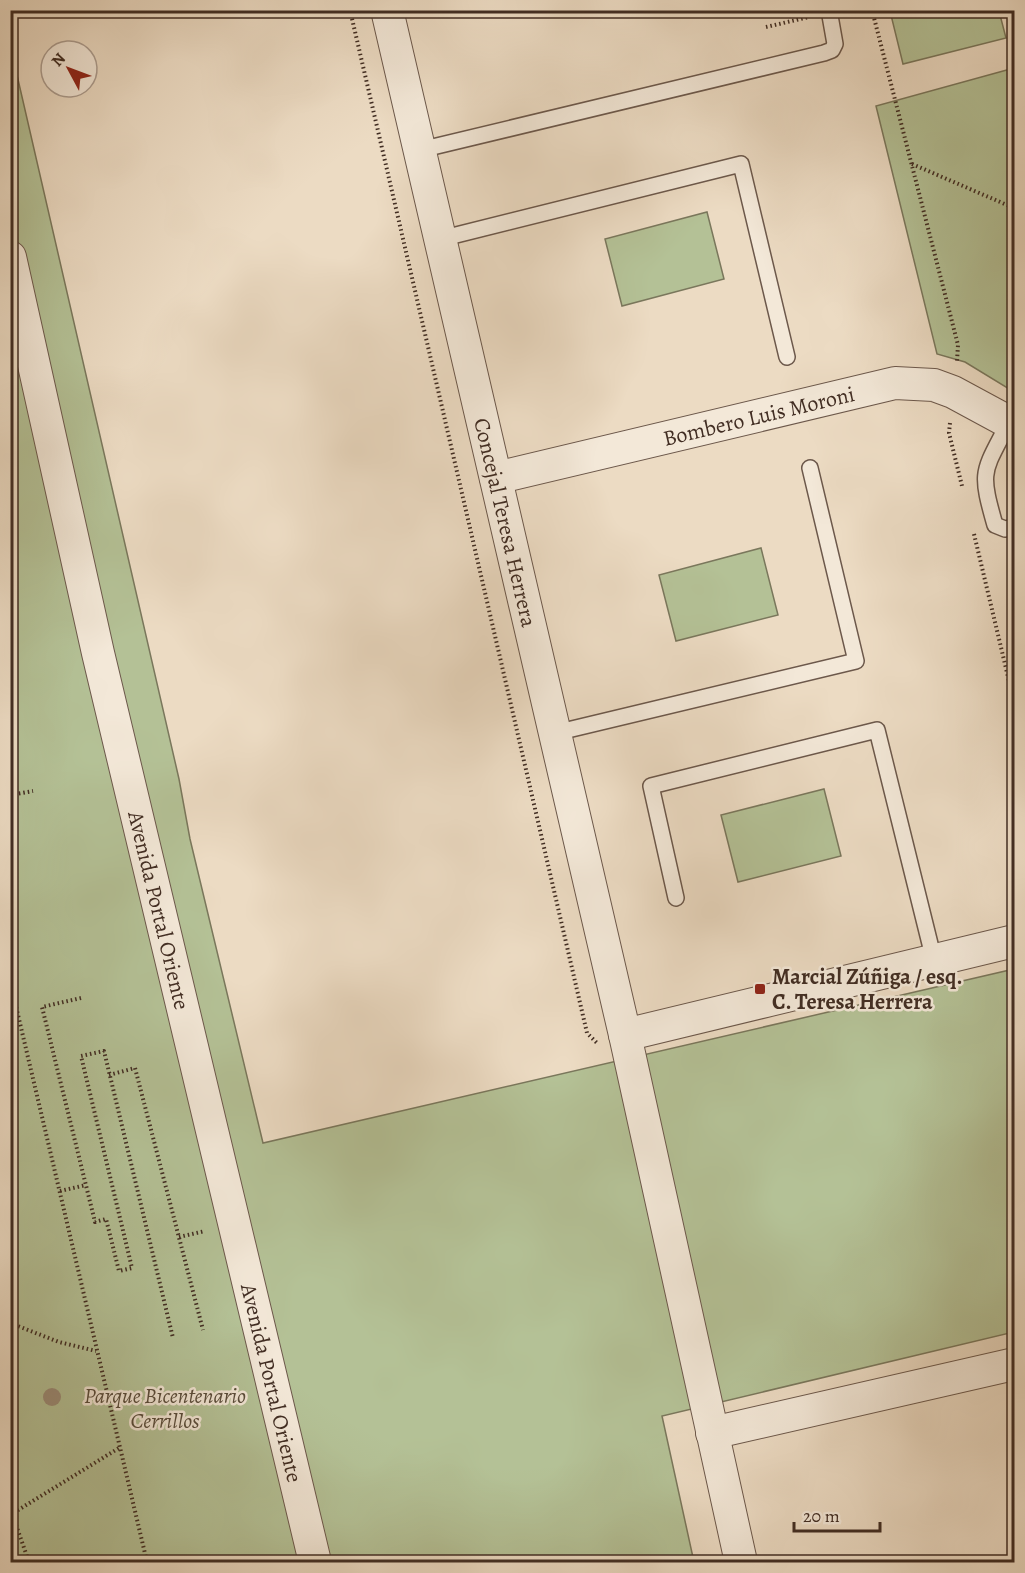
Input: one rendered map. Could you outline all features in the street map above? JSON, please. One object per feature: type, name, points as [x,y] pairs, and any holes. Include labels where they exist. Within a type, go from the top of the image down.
[{"type":"street","name":"Concejal Teresa Herrera","points":[[387,10],[625,1035],[741,1563]]},
{"type":"street","name":"Avenida Portal Oriente","points":[[10,257],[98,653],[315,1563]]},
{"type":"street","name":"Bombero Luis Moroni","points":[[496,478],[895,383],[934,385],[944,388],[1012,423]]},
{"type":"street","points":[[625,1035],[1014,941]]},
{"type":"street","points":[[712,1433],[1014,1364]]},
{"type":"lane","points":[[420,150],[824,53],[832,50],[835,44],[829,11]]},
{"type":"lane","points":[[440,239],[741,164],[787,357]]},
{"type":"lane","points":[[1012,423],[984,470],[984,484],[995,525],[1005,530],[1014,527]]},
{"type":"lane","points":[[555,733],[856,661],[810,468]]},
{"type":"lane","points":[[676,898],[651,786],[877,730],[934,960]]},
{"type":"path","points":[[350,10],[587,1033],[594,1043],[625,1035]]},
{"type":"path","points":[[766,27],[829,11]]},
{"type":"path","points":[[911,164],[1014,208]]},
{"type":"path","points":[[10,795],[33,791]]},
{"type":"path","points":[[10,981],[147,1563]]},
{"type":"path","points":[[81,998],[42,1007],[95,1221],[106,1219],[119,1271],[132,1268],[81,1056],[104,1051],[173,1338]]},
{"type":"path","points":[[109,1075],[135,1068],[203,1330]]},
{"type":"path","points":[[60,1191],[86,1185]]},
{"type":"path","points":[[179,1237],[205,1231]]},
{"type":"path","points":[[10,1323],[59,1342],[96,1351]]},
{"type":"path","points":[[12,1514],[119,1448]]},
{"type":"path","points":[[10,1508],[29,1563]]},
{"type":"green space","points":[[890,11],[999,11],[1006,38],[903,64]]},
{"type":"green space","name":"Parque Bicentenario Cerrillos","points":[[11,49],[179,779],[190,839],[263,1143],[1014,969],[1014,1332],[662,1416],[694,1562],[11,1562]]},
{"type":"green space","points":[[1014,68],[1014,392],[965,362],[937,354],[876,106]]},
{"type":"green space","points":[[707,212],[724,279],[622,306],[605,239]]},
{"type":"green space","points":[[761,548],[778,615],[676,641],[659,575]]},
{"type":"green space","points":[[824,789],[841,856],[738,882],[721,815]]},
{"type":"place","name":"Marcial Zúñiga / esq. C. Teresa Herrera","points":[[760,989]]}]
